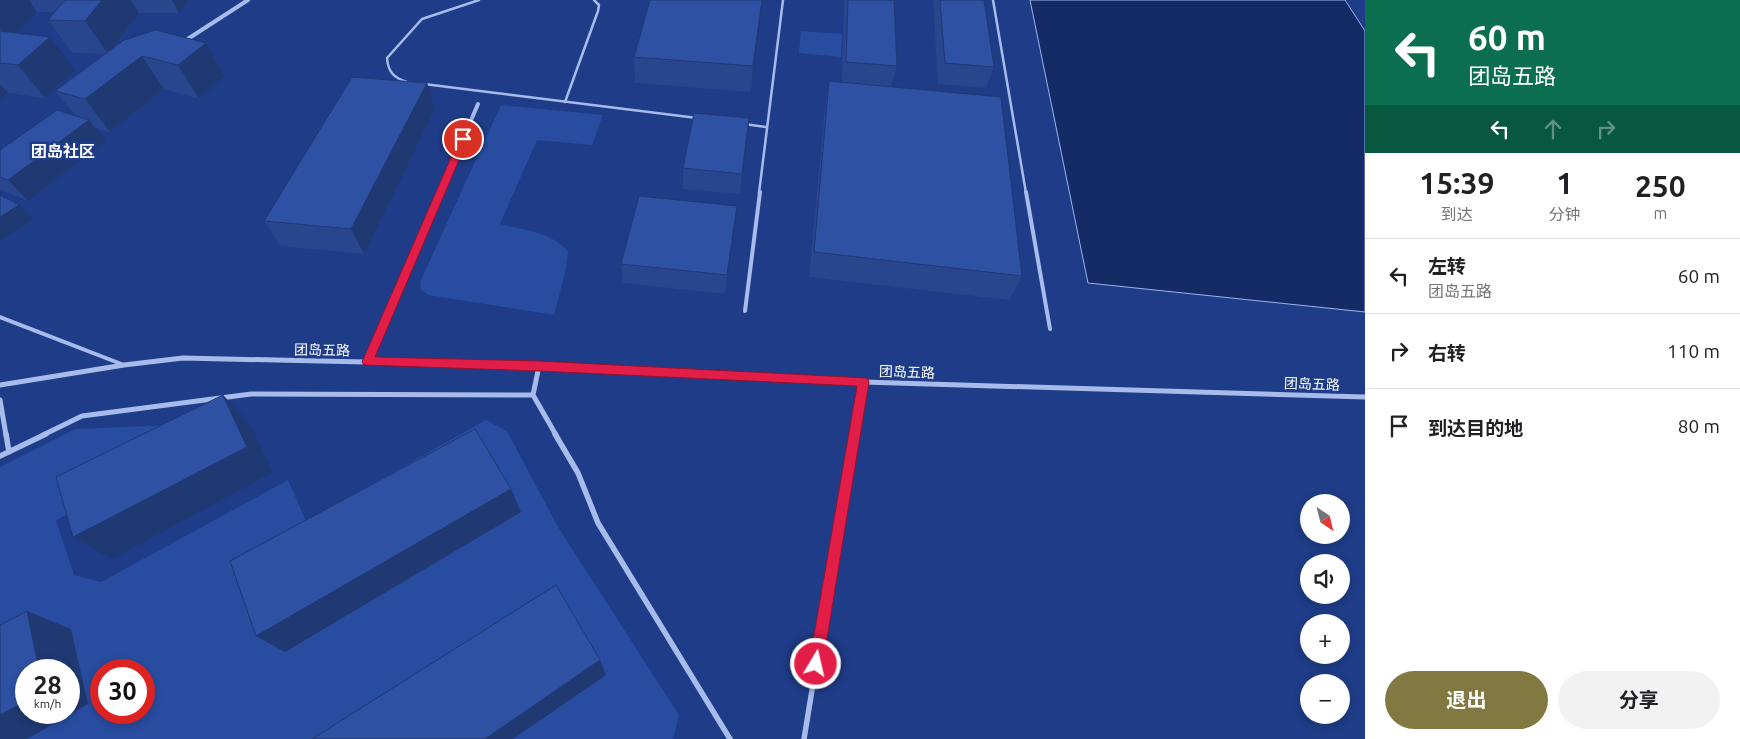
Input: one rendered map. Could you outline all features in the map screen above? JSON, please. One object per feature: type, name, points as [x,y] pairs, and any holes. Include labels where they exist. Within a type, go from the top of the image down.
[{"type":"street","points":[[182,43],[248,0]]},
{"type":"street","points":[[368,362],[478,104]]},
{"type":"street","name":"团岛五路","points":[[0,385],[124,365],[183,358],[539,366],[863,382],[1365,397]]},
{"type":"street","points":[[539,366],[533,395],[578,473],[598,523],[730,739]]},
{"type":"street","points":[[804,739],[863,382]]},
{"type":"street","points":[[0,456],[82,416],[251,394],[533,395]]},
{"type":"street","points":[[0,400],[9,452]]},
{"type":"lane","points":[[479,0],[422,19],[387,58],[387,68],[393,77],[406,82],[699,119]]},
{"type":"lane","points":[[564,102],[598,10],[599,5],[594,0]]},
{"type":"lane","points":[[744,311],[783,0]]},
{"type":"lane","points":[[993,0],[1050,329]]},
{"type":"lane","points":[[737,123],[766,127]]},
{"type":"lane","points":[[0,317],[124,365]]},
{"type":"shaded area","points":[[1030,0],[1345,0],[1365,31],[1365,312],[1088,283]]},
{"type":"shaded area","points":[[801,31],[842,34],[841,57],[799,53]]},
{"type":"shaded area","points":[[501,105],[603,115],[592,145],[537,140],[500,224],[528,230],[553,239],[568,251],[566,269],[554,315],[428,295],[421,290],[420,282]]},
{"type":"shaded area","points":[[486,420],[507,431],[558,527],[679,715],[673,739],[0,739],[0,467],[75,429],[249,422],[56,520],[74,575],[101,582],[288,480],[306,521]]},
{"type":"building","points":[[65,0],[102,0],[85,21],[48,20]]},
{"type":"building","points":[[650,0],[762,0],[753,66],[634,57]]},
{"type":"building","points":[[848,0],[894,0],[897,66],[846,62]]},
{"type":"building","points":[[940,0],[984,0],[994,67],[945,63]]},
{"type":"building","points":[[156,30],[206,43],[178,65],[142,56],[85,99],[55,91],[124,40]]},
{"type":"building","points":[[0,31],[50,37],[18,65],[0,63]]},
{"type":"building","points":[[352,77],[427,83],[351,229],[264,221]]},
{"type":"building","points":[[829,81],[1001,97],[1022,276],[814,252]]},
{"type":"building","points":[[57,110],[89,120],[8,180],[0,177],[0,150]]},
{"type":"building","points":[[694,113],[749,118],[742,174],[683,168]]},
{"type":"building","points":[[0,195],[19,205],[0,217]]},
{"type":"building","points":[[639,196],[737,206],[727,275],[621,264]]},
{"type":"building","points":[[223,395],[247,447],[73,537],[56,477]]},
{"type":"building","points":[[475,429],[511,489],[256,636],[230,561]]},
{"type":"building","points":[[556,585],[600,660],[485,739],[312,739]]},
{"type":"building","points":[[27,611],[37,659],[15,659],[15,707],[0,715],[0,625]]},
{"type":"district","name":"团岛社区","points":[[63,151]]},
{"type":"route","points":[[463,139],[368,362],[539,366],[863,382],[816,664]]}]
